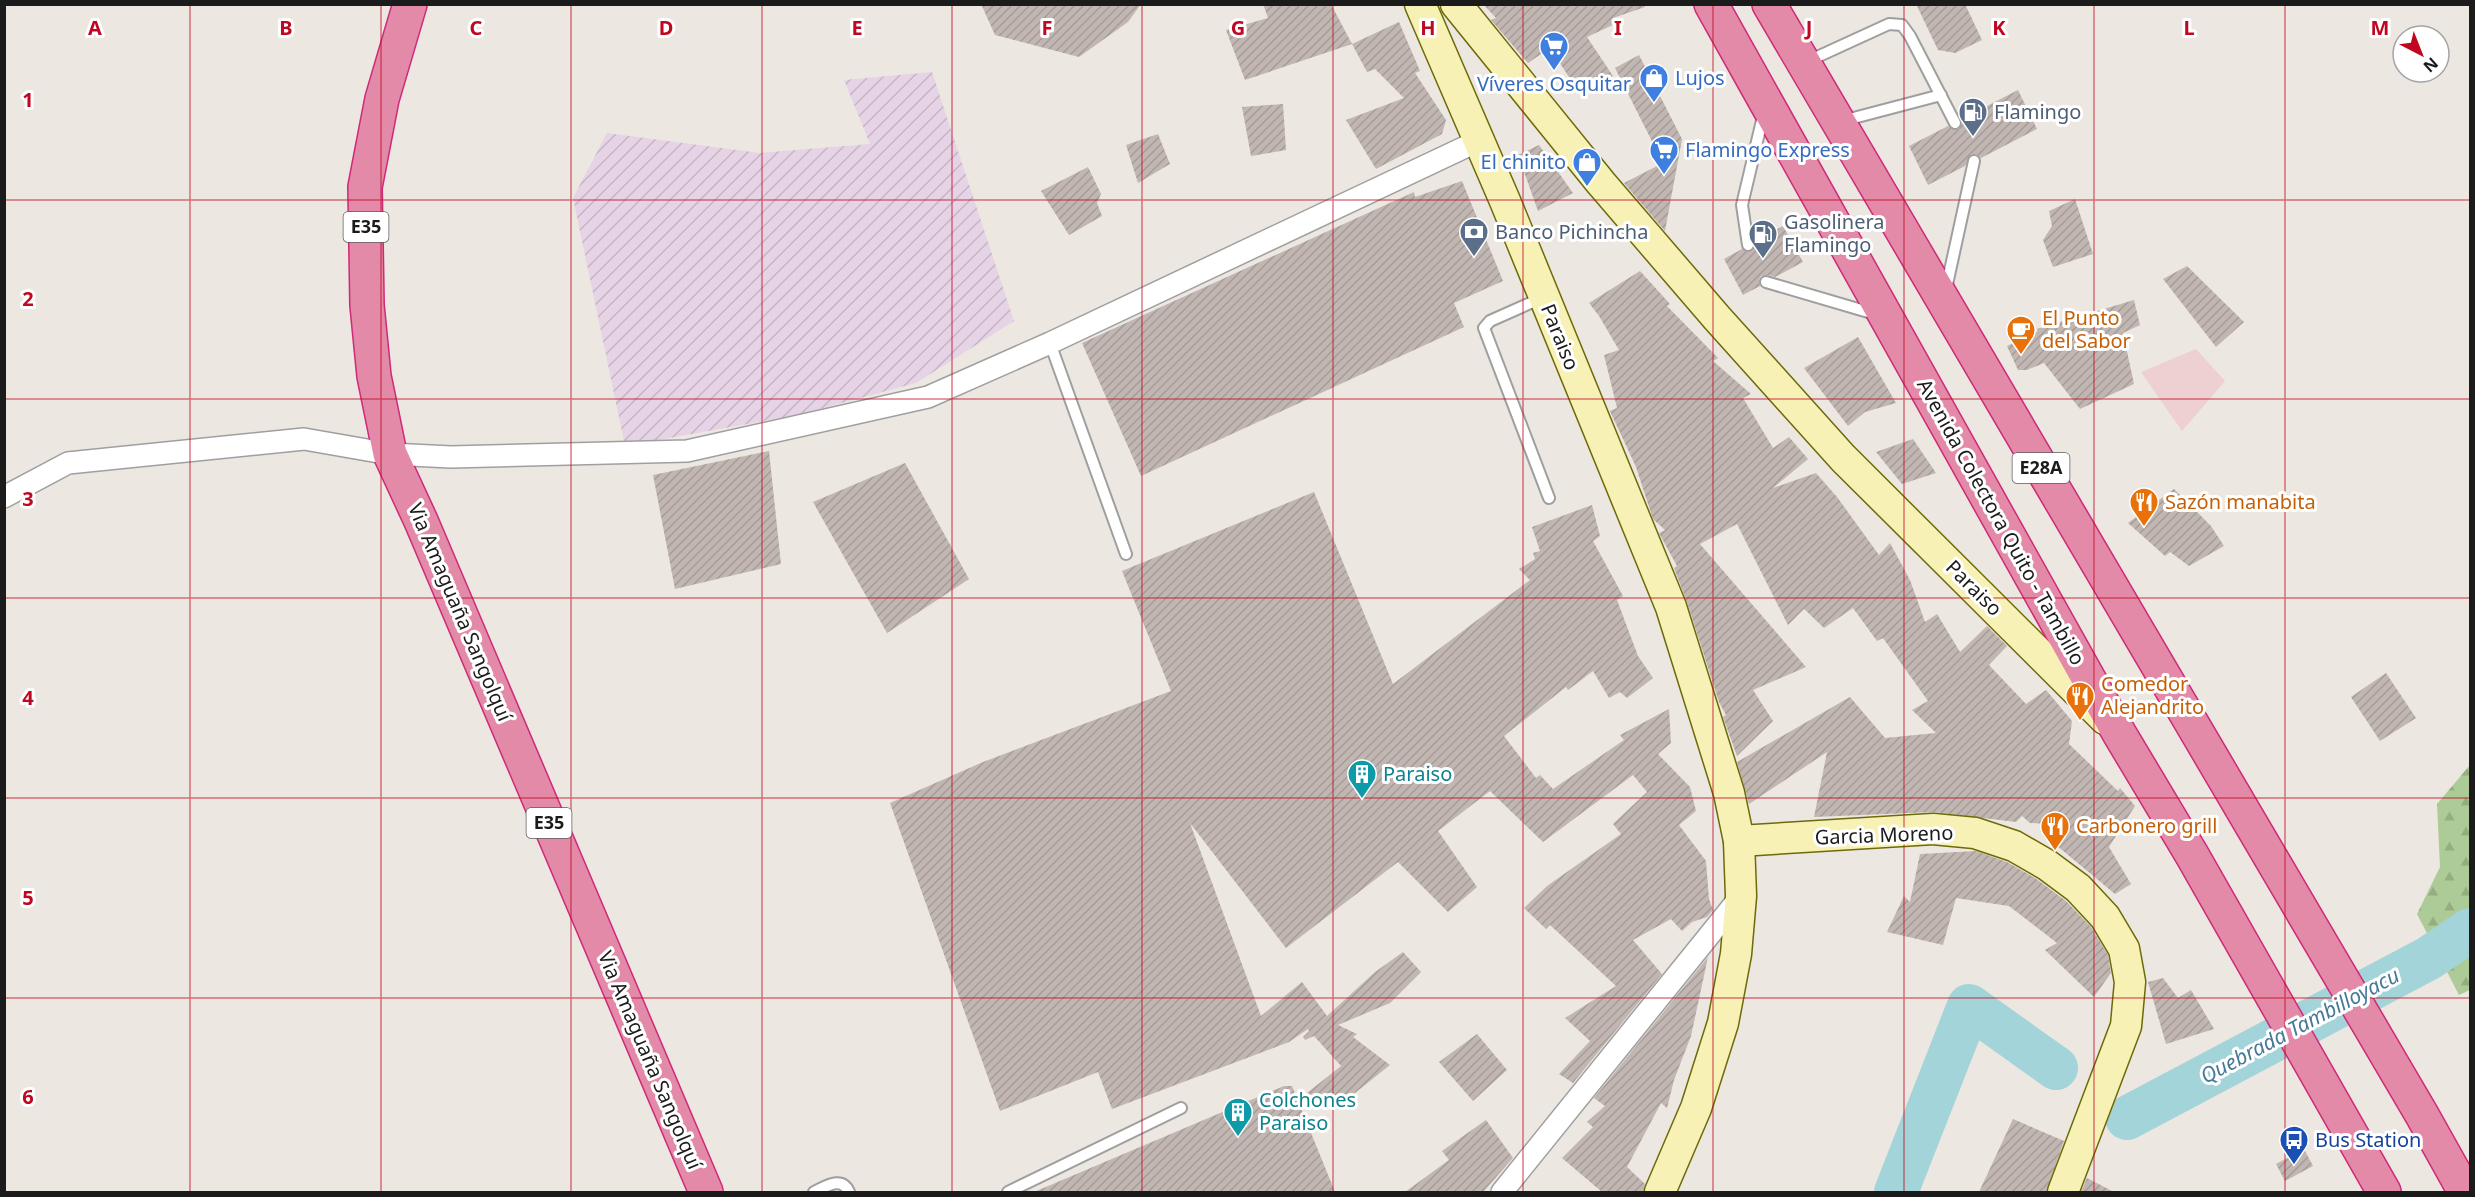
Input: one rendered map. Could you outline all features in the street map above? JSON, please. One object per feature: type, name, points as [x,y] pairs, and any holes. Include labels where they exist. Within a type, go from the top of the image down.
[{"type":"highway","name":"Via Amaguaña Sangolquí","points":[[410,4],[382,99],[365,187],[367,305],[374,376],[390,454],[431,543],[706,1192]]},
{"type":"highway","name":"Avenida Colectora Quito - Tambillo","points":[[1711,4],[2119,733],[2192,855],[2384,1192]]},
{"type":"highway","name":"E28A","points":[[1769,4],[2407,1088],[2465,1192]]},
{"type":"street","name":"Paraiso","points":[[1420,4],[1506,201],[1671,607],[1729,793],[1739,841],[1741,896],[1736,954],[1723,1023],[1696,1108],[1660,1192]]},
{"type":"street","name":"Paraiso","points":[[1456,4],[1600,183],[1835,449],[2119,733]]},
{"type":"street","points":[[4,497],[68,463],[304,439],[390,454],[451,457],[687,451],[928,398],[1050,343],[1478,141]]},
{"type":"street","name":"Garcia Moreno","points":[[1739,841],[1933,829],[1975,833],[2014,846],[2048,865],[2078,888],[2106,917],[2124,949],[2130,982],[2126,1026],[2063,1192]]},
{"type":"street","points":[[1502,1192],[1741,896]]},
{"type":"lane","points":[[1803,64],[1889,24],[1902,25],[1910,36],[1955,123]]},
{"type":"lane","points":[[1837,123],[1941,95]]},
{"type":"lane","points":[[1748,245],[1742,205],[1766,103]]},
{"type":"lane","points":[[1943,301],[1974,161]]},
{"type":"lane","points":[[1766,282],[1886,317]]},
{"type":"lane","points":[[1544,297],[1490,321],[1484,328],[1549,498]]},
{"type":"lane","points":[[1050,343],[1126,554]]},
{"type":"lane","points":[[1008,1192],[1181,1108]]},
{"type":"lane","points":[[814,1192],[830,1184],[839,1183],[847,1187],[849,1192]]},
{"type":"shaded area","points":[[932,72],[1014,321],[916,383],[797,415],[625,446],[573,198],[607,133],[760,153],[870,144],[844,80]]},
{"type":"shaded area","points":[[2196,349],[2225,381],[2182,431],[2141,372]]},
{"type":"green space","points":[[2470,765],[2470,990],[2459,995],[2417,914],[2440,867],[2437,804]]},
{"type":"building","points":[[981,4],[1141,4],[1128,22],[1079,57],[995,35]]},
{"type":"building","points":[[1263,4],[1331,4],[1352,44],[1245,80],[1226,30],[1268,18]]},
{"type":"building","points":[[1483,4],[1645,4],[1645,7],[1613,18],[1617,23],[1587,37],[1613,76],[1580,94],[1550,48],[1528,63],[1491,20],[1496,18]]},
{"type":"building","points":[[1916,4],[1965,4],[1982,40],[1955,53],[1938,50]]},
{"type":"building","points":[[1399,22],[1420,71],[1415,73],[1446,120],[1442,134],[1376,169],[1346,120],[1404,98],[1375,69],[1367,72],[1352,44]]},
{"type":"building","points":[[1639,55],[1682,139],[1665,231],[1624,183],[1663,163],[1615,68]]},
{"type":"building","name":"Flamingo","points":[[2018,90],[2037,129],[1981,158],[1976,154],[1971,154],[1965,166],[1928,185],[1909,146],[1948,126],[1954,130],[1959,129],[1962,119]]},
{"type":"building","points":[[1283,104],[1286,150],[1251,156],[1242,107]]},
{"type":"building","points":[[1158,134],[1170,164],[1138,183],[1126,145]]},
{"type":"building","points":[[1539,145],[1573,193],[1538,211],[1518,155]]},
{"type":"building","points":[[1088,167],[1101,194],[1097,203],[1102,216],[1069,235],[1041,191]]},
{"type":"building","points":[[1462,181],[1503,281],[1454,303],[1464,327],[1141,476],[1082,343],[1414,192],[1415,197]]},
{"type":"building","points":[[2075,199],[2093,254],[2053,267],[2043,240],[2052,226],[2049,211]]},
{"type":"building","name":"Gasolinera Flamingo","points":[[1783,226],[1803,262],[1775,277],[1761,276],[1760,286],[1743,295],[1724,259],[1742,249],[1746,252],[1752,251],[1755,241]]},
{"type":"building","points":[[2187,266],[2244,322],[2216,347],[2163,279]]},
{"type":"building","points":[[1640,271],[1670,304],[1667,306],[1718,358],[1713,361],[1751,394],[1743,398],[1773,448],[1789,437],[1808,459],[1773,488],[1816,473],[1837,497],[1879,555],[1890,543],[1910,580],[1925,622],[1937,614],[1960,652],[1987,626],[2007,646],[1989,665],[2026,704],[2046,690],[2072,721],[2069,744],[2118,791],[2120,788],[2135,806],[2109,847],[2131,884],[2115,894],[2050,840],[2050,824],[2030,823],[2022,816],[2016,822],[1934,812],[1814,817],[1827,752],[1749,804],[1737,762],[1850,697],[1885,738],[1936,733],[1912,710],[1928,701],[1883,638],[1877,641],[1853,608],[1824,628],[1804,609],[1788,625],[1737,524],[1700,544],[1806,667],[1753,690],[1773,721],[1737,756],[1723,717],[1726,715],[1719,702],[1674,568],[1677,566],[1659,533],[1665,530],[1653,519],[1636,467],[1610,411],[1617,408],[1604,355],[1619,350],[1589,303]]},
{"type":"building","points":[[2134,300],[2140,325],[2123,333],[2134,384],[2080,409],[2044,363],[2027,370],[2018,370],[2007,346],[2038,331],[2037,329]]},
{"type":"building","points":[[1858,337],[1896,403],[1865,412],[1848,426],[1804,368]]},
{"type":"building","points":[[1913,439],[1936,473],[1902,484],[1876,452]]},
{"type":"building","points":[[769,451],[781,564],[675,589],[653,475]]},
{"type":"building","points":[[905,463],[969,579],[887,633],[813,502]]},
{"type":"building","points":[[2174,489],[2211,526],[2224,546],[2189,566],[2170,552],[2165,556],[2128,523]]},
{"type":"building","points":[[1314,492],[1393,684],[1530,580],[1519,569],[1535,559],[1533,553],[1540,551],[1532,527],[1592,505],[1600,536],[1593,541],[1623,596],[1617,600],[1638,656],[1653,678],[1627,698],[1620,692],[1609,698],[1593,671],[1568,690],[1566,687],[1504,736],[1536,778],[1540,775],[1553,789],[1624,740],[1620,735],[1669,709],[1671,743],[1658,754],[1690,787],[1696,811],[1679,825],[1706,861],[1709,899],[1713,910],[1707,917],[1692,922],[1682,931],[1671,919],[1633,940],[1662,974],[1573,1083],[1559,1074],[1590,1041],[1565,1018],[1616,986],[1550,925],[1546,929],[1524,908],[1547,886],[1621,834],[1613,824],[1647,792],[1633,775],[1543,842],[1490,791],[1438,831],[1477,887],[1448,912],[1398,862],[1286,948],[1190,823],[1261,1016],[1302,982],[1327,1016],[1375,972],[1403,952],[1421,972],[1390,1003],[1338,1025],[1357,1034],[1353,1037],[1390,1065],[1335,1109],[1307,1093],[1341,1066],[1314,1036],[1305,1040],[1303,1037],[1309,1031],[1308,1029],[1289,1042],[1112,1109],[1098,1072],[1000,1111],[890,803],[983,762],[1171,691],[1122,571]]},
{"type":"building","points":[[2386,673],[2416,718],[2380,741],[2351,697]]},
{"type":"building","points":[[1976,851],[2007,862],[2035,878],[2066,901],[2091,927],[2108,955],[2111,973],[2094,997],[2045,950],[2057,943],[2009,906],[1956,898],[1943,945],[1887,932],[1904,896],[1910,902],[1920,854]]},
{"type":"building","points":[[1708,957],[1691,1036],[1674,1080],[1667,1108],[1661,1103],[1627,1167],[1645,1184],[1643,1192],[1602,1192],[1562,1158],[1593,1127],[1587,1122],[1605,1106],[1594,1098]]},
{"type":"building","points":[[2163,978],[2178,998],[2191,990],[2214,1029],[2166,1044],[2148,982]]},
{"type":"building","points":[[1477,1034],[1507,1070],[1473,1101],[1439,1062]]},
{"type":"building","name":"Colchones Paraiso","points":[[1284,1086],[1292,1086],[1335,1192],[1034,1192]]},
{"type":"building","points":[[2013,1119],[2064,1141],[2046,1192],[1979,1192]]},
{"type":"building","points":[[1486,1120],[1513,1158],[1483,1192],[1405,1192],[1449,1160],[1442,1151]]},
{"type":"building","name":"Bus Station","points":[[2304,1149],[2313,1166],[2285,1181],[2276,1164]]},
{"type":"building","points":[[2087,1178],[2114,1192],[2081,1192]]},
{"type":"waterway","name":"Quebrada Tambilloyacu","points":[[2127,1118],[2429,958],[2470,930]]},
{"type":"waterway","name":"Quebrada Tambilloyacu","points":[[1896,1192],[1969,1006],[2056,1068]]},
{"type":"place","name":"Víveres Osquitar","points":[[1554,72]]},
{"type":"place","name":"Lujos","points":[[1654,104]]},
{"type":"place","name":"Flamingo","points":[[1973,138]]},
{"type":"place","name":"Flamingo Express","points":[[1664,176]]},
{"type":"place","name":"El chinito","points":[[1587,188]]},
{"type":"place","name":"Banco Pichincha","points":[[1474,258]]},
{"type":"place","name":"Gasolinera Flamingo","points":[[1763,260]]},
{"type":"place","name":"El Punto del Sabor","points":[[2021,356]]},
{"type":"place","name":"Sazón manabita","points":[[2144,528]]},
{"type":"place","name":"Comedor Alejandrito","points":[[2080,722]]},
{"type":"place","name":"Paraiso","points":[[1362,800]]},
{"type":"place","name":"Carbonero grill","points":[[2055,852]]},
{"type":"place","name":"Colchones Paraiso","points":[[1238,1138]]},
{"type":"place","name":"Bus Station","points":[[2294,1166]]}]
